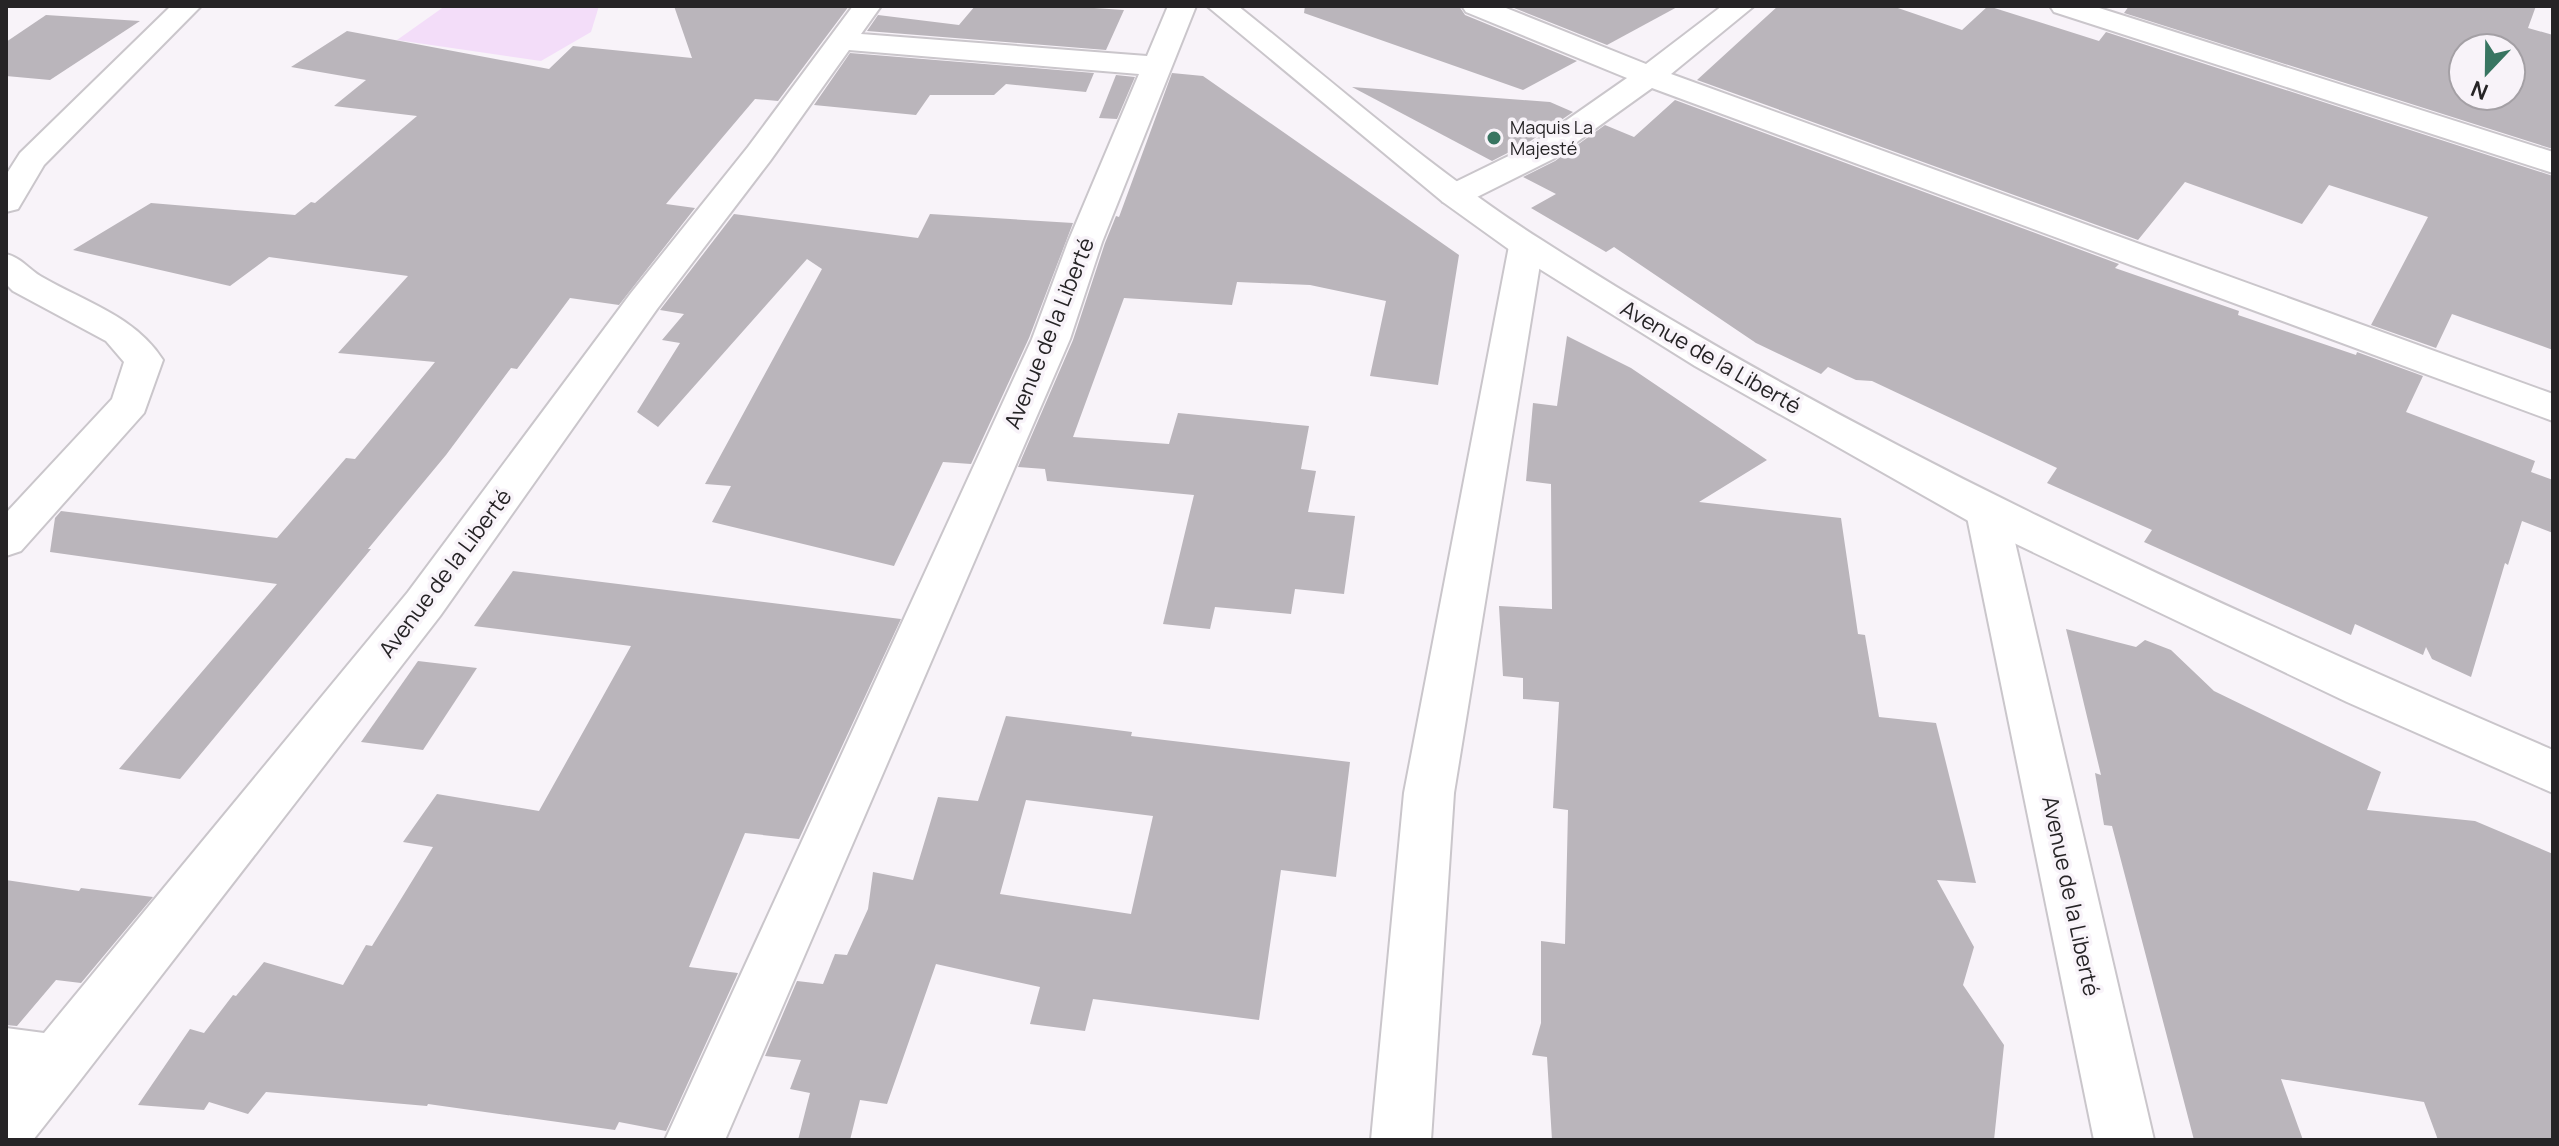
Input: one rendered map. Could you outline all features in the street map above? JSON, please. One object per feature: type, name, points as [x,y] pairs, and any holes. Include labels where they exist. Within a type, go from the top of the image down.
[{"type":"street","points":[[6,202],[19,158],[187,6]]},
{"type":"street","name":"Avenue de la Liberté","points":[[6,1126],[32,1060],[424,604],[644,301],[759,154],[867,6]]},
{"type":"street","name":"Avenue de la Liberté","points":[[695,1140],[1051,339],[1085,242],[1182,6]]},
{"type":"street","name":"Avenue de la Liberté","points":[[1221,6],[1455,195],[1526,246],[1708,357],[1987,512],[2350,682],[2553,772]]},
{"type":"street","points":[[1476,6],[1649,76],[2553,408]]},
{"type":"street","points":[[1455,195],[1542,152],[1740,6]]},
{"type":"street","points":[[2064,6],[2553,163]]},
{"type":"street","points":[[841,41],[1155,66]]},
{"type":"street","points":[[1401,1140],[1429,793],[1526,246]]},
{"type":"street","points":[[6,265],[26,283],[119,333],[144,360],[130,404],[6,540]]},
{"type":"street","name":"Avenue de la Liberté","points":[[1987,512],[2124,1140]]},
{"type":"shaded area","points":[[445,6],[599,6],[591,32],[541,61],[397,40]]},
{"type":"building","points":[[674,6],[849,6],[778,101],[755,99],[666,204],[695,208],[619,305],[570,298],[517,369],[511,368],[446,455],[368,549],[371,549],[180,779],[119,769],[277,584],[50,552],[55,518],[61,511],[277,538],[346,458],[355,459],[435,362],[338,353],[408,276],[269,257],[230,286],[73,250],[151,203],[295,215],[311,202],[315,203],[417,116],[334,106],[366,80],[291,67],[347,31],[549,69],[573,46],[692,58]]},
{"type":"building","points":[[975,6],[1124,10],[1106,50],[867,31],[878,15],[959,25]]},
{"type":"building","points":[[1305,6],[1459,6],[1465,15],[1577,61],[1523,90],[1304,13]]},
{"type":"building","points":[[1509,6],[1679,6],[1607,45]]},
{"type":"building","points":[[1778,6],[1892,6],[1962,30],[1988,6],[2099,41],[2106,32],[2553,176],[2553,350],[2452,314],[2436,348],[2371,325],[2428,217],[2329,185],[2302,224],[2185,182],[2138,240],[1697,80]]},
{"type":"building","points":[[2129,6],[2536,6],[2528,28],[2553,35],[2553,149],[2124,13]]},
{"type":"building","points":[[46,15],[140,21],[50,80],[6,76],[6,42]]},
{"type":"building","points":[[850,53],[1094,73],[1086,92],[1006,84],[994,95],[930,95],[916,115],[814,105]]},
{"type":"building","points":[[1172,73],[1203,76],[1459,255],[1438,385],[1370,376],[1386,301],[1310,285],[1237,282],[1232,305],[1124,298],[1073,437],[1169,444],[1178,413],[1309,426],[1301,469],[1316,471],[1308,512],[1355,516],[1344,594],[1295,589],[1291,614],[1215,607],[1210,629],[1163,624],[1194,495],[1047,481],[1045,469],[1018,467],[1073,340],[1105,243],[1116,216],[1119,217]]},
{"type":"building","points":[[1116,75],[1135,77],[1117,119],[1099,118]]},
{"type":"building","points":[[1352,87],[1550,102],[1573,112],[1529,142],[1492,161]]},
{"type":"building","points":[[1675,100],[2119,264],[2115,268],[2239,311],[2238,315],[2423,376],[2406,412],[2535,461],[2531,472],[2553,480],[2553,533],[2522,521],[2508,565],[2505,563],[2471,677],[2432,659],[2426,647],[2423,655],[2355,624],[2351,635],[2144,542],[2152,530],[2047,483],[2057,468],[1872,381],[1856,380],[1828,367],[1821,374],[1756,343],[1614,247],[1606,252],[1531,208],[1556,194],[1523,177],[1555,161],[1605,125],[1634,137]]},
{"type":"building","points":[[734,214],[918,238],[930,214],[1073,223],[1029,338],[971,464],[943,462],[894,566],[712,522],[731,486],[705,484],[822,269],[807,259],[658,427],[637,412],[680,343],[662,340],[684,314],[660,310]]},
{"type":"building","points":[[1567,336],[1631,368],[1767,460],[1699,502],[1841,518],[1858,634],[1865,635],[1879,717],[1936,723],[1976,883],[1937,880],[1974,947],[1963,985],[2004,1045],[1994,1140],[1552,1140],[1547,1057],[1532,1055],[1541,1023],[1541,941],[1565,944],[1568,810],[1553,808],[1559,702],[1523,699],[1523,678],[1503,676],[1499,606],[1552,609],[1551,484],[1526,481],[1533,403],[1557,406]]},
{"type":"building","points":[[513,571],[901,619],[799,839],[745,833],[689,967],[738,973],[666,1131],[619,1122],[615,1130],[428,1104],[266,1092],[248,1114],[209,1102],[204,1110],[138,1105],[190,1029],[204,1033],[264,962],[343,985],[366,945],[372,946],[433,847],[403,842],[437,794],[539,811],[631,646],[474,626]]},
{"type":"building","points":[[2066,629],[2136,647],[2145,640],[2171,650],[2214,691],[2381,772],[2367,810],[2475,821],[2553,854],[2553,1140],[2438,1140],[2424,1102],[2281,1079],[2303,1140],[2194,1140],[2112,826],[2104,825],[2095,773],[2101,775]]},
{"type":"building","points":[[418,661],[477,668],[423,750],[361,742]]},
{"type":"building","points":[[1006,716],[1132,732],[1131,736],[1350,762],[1336,877],[1281,870],[1259,1020],[1093,999],[1085,1031],[1030,1024],[1040,987],[936,964],[887,1104],[860,1100],[850,1140],[798,1140],[810,1093],[790,1089],[801,1060],[765,1056],[797,981],[823,984],[835,954],[847,955],[868,909],[873,872],[913,880],[938,797],[978,801]],"holes":[[[1026,800],[1153,816],[1131,914],[1000,894]]]},
{"type":"building","points":[[6,880],[79,891],[81,888],[153,897],[81,983],[56,980],[17,1026],[6,1025]]},
{"type":"place","name":"Maquis La Majesté","points":[[1494,138]]}]
